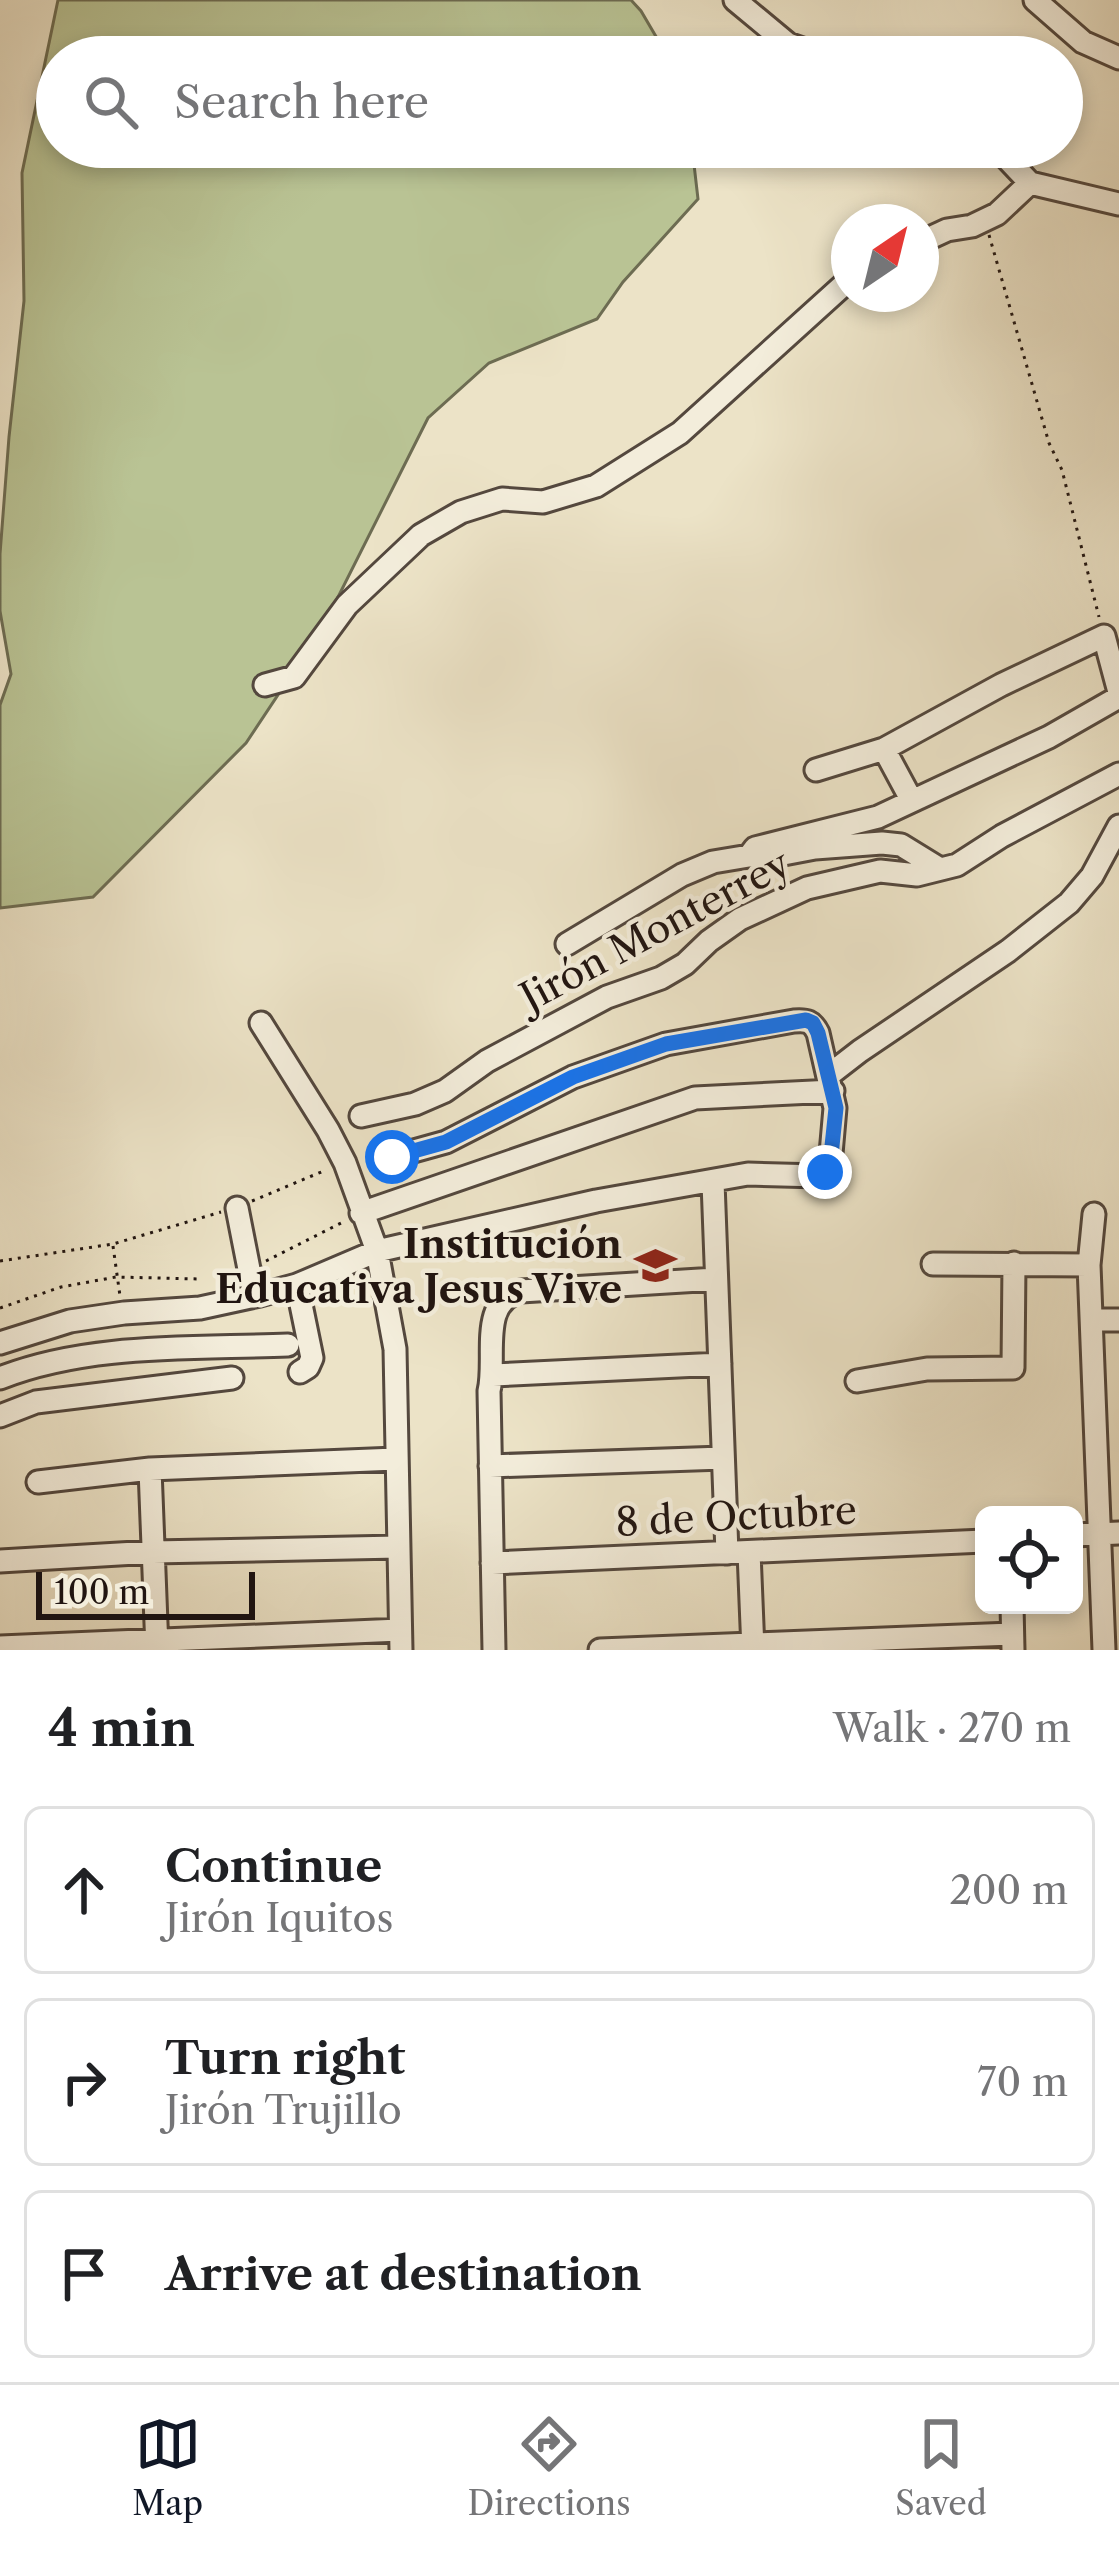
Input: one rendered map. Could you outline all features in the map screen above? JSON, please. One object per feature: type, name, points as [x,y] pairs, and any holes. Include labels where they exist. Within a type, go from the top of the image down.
[{"type":"street","points":[[735,0],[778,36]]},
{"type":"street","points":[[1035,0],[1076,36]]},
{"type":"street","points":[[1083,42],[1119,58]]},
{"type":"street","points":[[1016,168],[1030,183],[1119,204]]},
{"type":"street","points":[[939,234],[997,214],[1030,183]]},
{"type":"street","points":[[265,685],[293,677],[347,605],[421,535],[461,512],[502,499],[544,502],[596,486],[680,433],[831,296]]},
{"type":"street","points":[[749,856],[755,848],[878,818],[1048,737],[1118,688],[1103,636],[884,749],[816,770]]},
{"type":"street","points":[[884,749],[912,801]]},
{"type":"street","name":"Jirón Monterrey","points":[[361,1116],[415,1104],[445,1091],[487,1060],[608,998],[661,978],[740,919],[807,888],[880,871],[917,875],[957,865],[1119,774]]},
{"type":"street","points":[[361,1213],[695,1098],[800,1091],[831,1083],[860,1051],[1008,951],[1069,903],[1092,876],[1119,826]]},
{"type":"street","points":[[567,944],[712,862],[882,843],[901,845],[940,869]]},
{"type":"street","points":[[0,1343],[70,1322],[200,1309],[260,1295],[297,1285],[377,1251],[596,1201],[748,1174],[811,1177],[830,1165],[836,1108],[813,1023],[794,1021],[666,1044],[573,1077],[446,1142],[392,1157]]},
{"type":"street","points":[[0,1647],[400,1640],[395,1348],[377,1251],[345,1162],[261,1023]]},
{"type":"street","points":[[712,1182],[723,1458],[753,1648]]},
{"type":"street","points":[[237,1208],[249,1269],[260,1295]]},
{"type":"street","points":[[1094,1214],[1089,1265],[1109,1533],[1105,1650]]},
{"type":"street","points":[[857,1381],[926,1370],[1013,1368],[1014,1263]]},
{"type":"street","points":[[934,1264],[1089,1265]]},
{"type":"street","points":[[494,1650],[502,1391],[493,1375],[497,1306],[509,1294],[521,1291],[716,1279]]},
{"type":"street","points":[[297,1285],[312,1358],[300,1372]]},
{"type":"street","points":[[1093,1320],[1119,1320]]},
{"type":"street","points":[[0,1378],[35,1366],[130,1351],[288,1345]]},
{"type":"street","points":[[493,1375],[720,1364]]},
{"type":"street","points":[[0,1416],[36,1402],[232,1378]]},
{"type":"street","points":[[497,1465],[723,1458]]},
{"type":"street","points":[[38,1482],[150,1469],[396,1459]]},
{"type":"street","points":[[150,1469],[157,1645]]},
{"type":"street","name":"8 de Octubre","points":[[499,1562],[975,1540]]},
{"type":"street","points":[[0,1561],[153,1552],[398,1547]]},
{"type":"street","points":[[499,1562],[508,1650]]},
{"type":"street","points":[[600,1650],[1012,1642]]},
{"type":"path","points":[[985,220],[1048,443],[1062,470],[1103,636]]},
{"type":"path","points":[[0,1261],[113,1244],[237,1208],[345,1162]]},
{"type":"path","points":[[249,1269],[361,1213]]},
{"type":"path","points":[[0,1308],[61,1287],[116,1277],[200,1279]]},
{"type":"green space","points":[[58,0],[631,0],[656,36],[51,36]]},
{"type":"green space","points":[[36,106],[36,168],[694,168],[698,199],[623,282],[597,319],[489,363],[428,418],[323,627],[246,743],[93,897],[0,908],[0,705],[11,674],[0,611],[0,554],[24,301],[22,173]]},
{"type":"place","name":"Institución Educativa Jesus Vive","points":[[656,1266]]},
{"type":"route","points":[[392,1157],[446,1142],[573,1077],[666,1044],[806,1020],[818,1033],[836,1108],[830,1165],[825,1172]]}]
